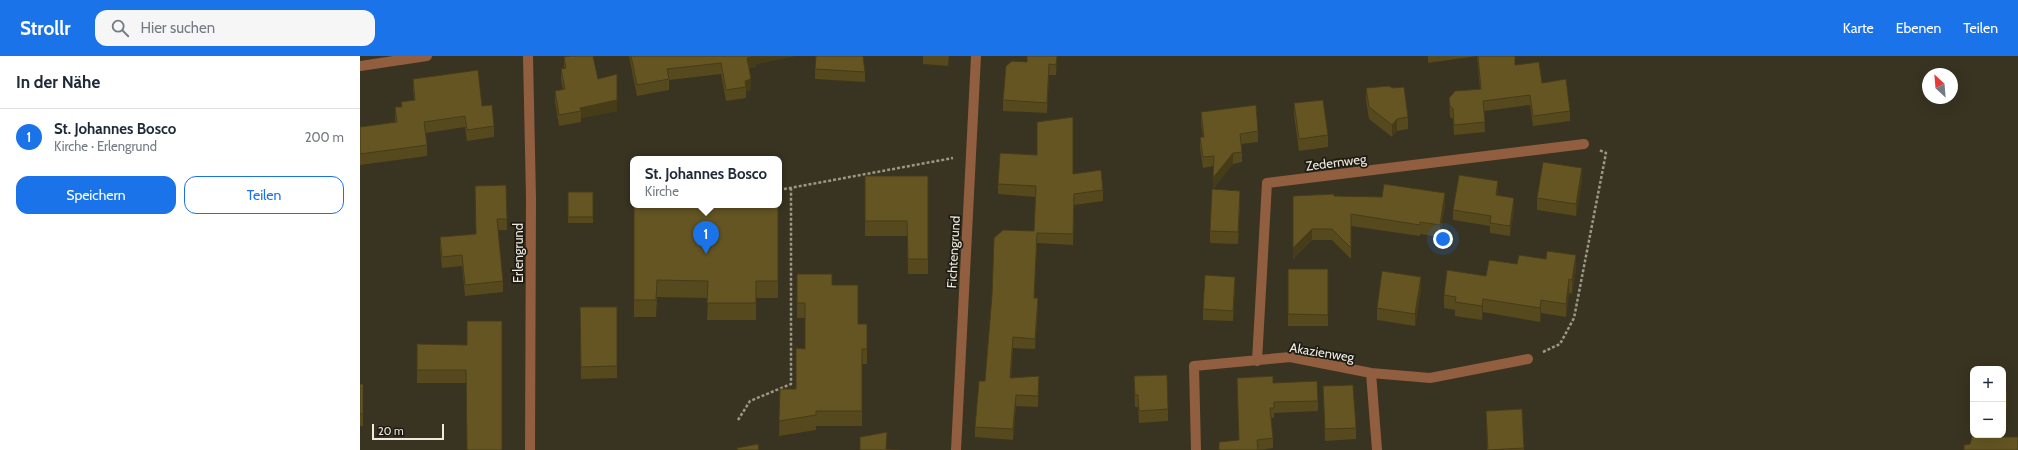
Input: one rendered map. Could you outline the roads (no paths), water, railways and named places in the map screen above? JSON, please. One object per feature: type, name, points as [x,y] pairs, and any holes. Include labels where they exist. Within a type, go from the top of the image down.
[{"type":"street","points":[[360,66],[427,56]]},
{"type":"street","name":"Erlengrund","points":[[528,56],[531,198],[530,450]]},
{"type":"street","name":"Fichtengrund","points":[[956,450],[976,56]]},
{"type":"street","name":"Zedernweg","points":[[1257,361],[1267,183],[1584,144]]},
{"type":"street","name":"Akazienweg","points":[[1196,450],[1194,366],[1290,357],[1371,373],[1430,378],[1528,359]]},
{"type":"street","points":[[1371,373],[1377,450]]},
{"type":"place","name":"St. Johannes Bosco","points":[[706,254]]}]
